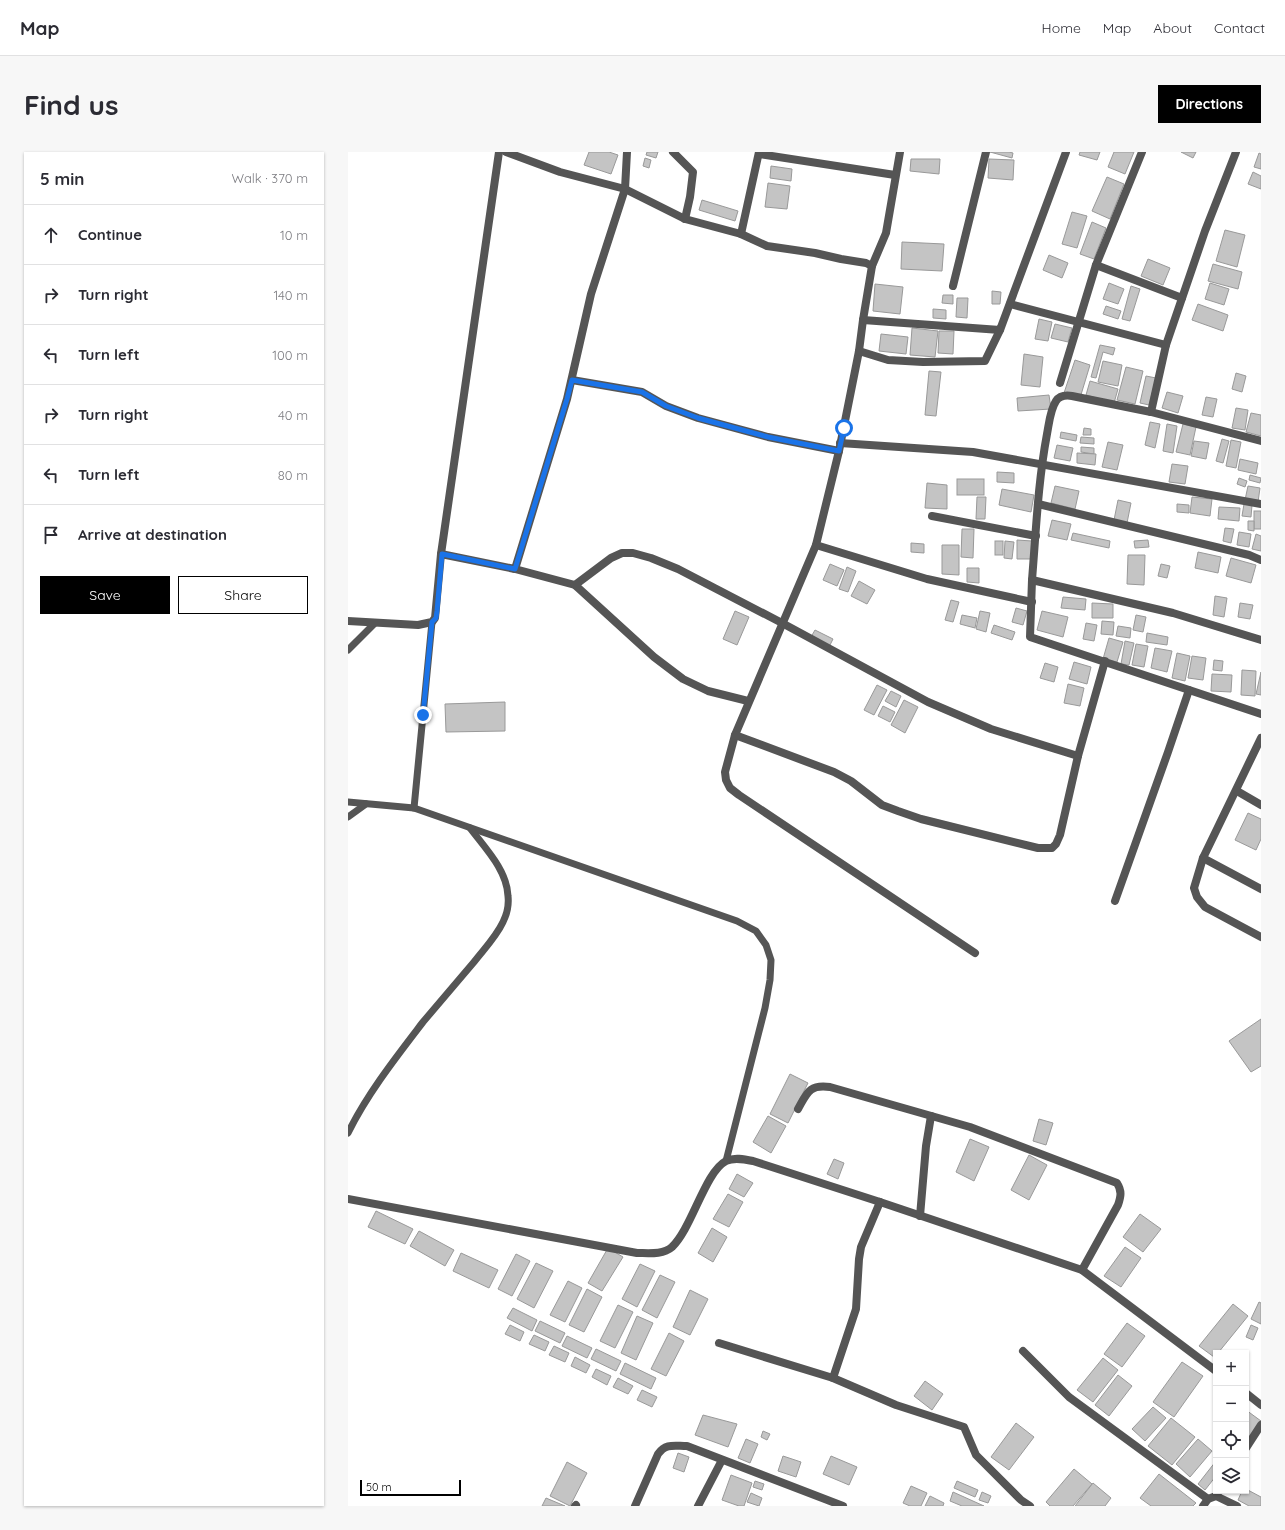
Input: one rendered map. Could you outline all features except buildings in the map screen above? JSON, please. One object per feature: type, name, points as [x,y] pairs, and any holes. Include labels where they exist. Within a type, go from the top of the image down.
[{"type":"street","points":[[348,621],[418,625],[432,622],[436,618],[442,554],[499,152]]},
{"type":"street","points":[[506,152],[560,172],[625,189],[685,219],[741,234],[767,246],[815,253],[866,263],[872,266]]},
{"type":"street","points":[[515,569],[567,399],[592,294],[625,189],[627,152]]},
{"type":"street","points":[[673,152],[693,172],[690,197],[685,219]]},
{"type":"street","points":[[900,152],[886,233],[872,266],[859,351],[840,447],[816,545],[748,701],[735,734],[725,772],[726,780],[730,788],[738,795],[975,953]]},
{"type":"street","points":[[953,286],[986,152]]},
{"type":"street","points":[[859,351],[888,360],[923,362],[985,361],[1000,330],[1066,152]]},
{"type":"street","points":[[1060,383],[1096,265],[1142,152]]},
{"type":"street","points":[[1151,412],[1166,345],[1205,231],[1236,152]]},
{"type":"street","points":[[741,234],[759,153],[895,175]]},
{"type":"street","points":[[1096,265],[1182,298]]},
{"type":"street","points":[[1010,304],[1166,345]]},
{"type":"street","points":[[863,320],[1000,330]]},
{"type":"street","points":[[572,380],[642,392],[666,406],[698,418],[768,437],[840,447],[973,452],[1261,504]]},
{"type":"street","points":[[1261,441],[1151,412],[1072,396],[1064,395],[1060,397],[1056,402],[1051,416],[1041,465],[1032,580],[1030,636],[1261,714]]},
{"type":"street","points":[[1038,504],[1249,555],[1261,560]]},
{"type":"street","points":[[932,516],[1036,536]]},
{"type":"street","points":[[816,545],[927,579],[1032,602]]},
{"type":"street","points":[[575,585],[610,558],[622,553],[633,553],[678,569],[928,702],[992,729],[1078,756]]},
{"type":"street","points":[[442,554],[515,569],[575,585],[654,657],[683,679],[708,691],[748,701]]},
{"type":"street","points":[[1032,580],[1173,613],[1261,640]]},
{"type":"street","points":[[735,734],[834,772],[851,781],[882,804],[898,811],[921,819],[1046,849],[1052,848],[1056,844],[1060,834],[1078,756],[1105,661]]},
{"type":"street","points":[[1115,901],[1189,690]]},
{"type":"street","points":[[1261,738],[1203,858],[1194,888],[1197,897],[1205,907],[1261,937]]},
{"type":"street","points":[[1236,791],[1261,805]]},
{"type":"street","points":[[1203,858],[1261,889]]},
{"type":"street","points":[[798,1109],[808,1091],[815,1087],[822,1086],[970,1127],[1117,1184],[1120,1189],[1121,1196],[1082,1270]]},
{"type":"street","points":[[920,1216],[926,1146],[931,1116]]},
{"type":"street","points":[[348,1199],[637,1253],[659,1253],[672,1248],[716,1169],[726,1161],[738,1158],[753,1161],[880,1202],[1082,1270],[1213,1369]]},
{"type":"street","points":[[833,1378],[856,1309],[861,1247],[880,1202]]},
{"type":"street","points":[[719,1343],[833,1378],[896,1405],[964,1426],[976,1456],[1010,1490],[1030,1506]]},
{"type":"street","points":[[1023,1351],[1068,1397],[1214,1495],[1237,1506]]},
{"type":"street","points":[[1249,1395],[1261,1405]]},
{"type":"street","points":[[1249,1444],[1260,1428]]},
{"type":"street","points":[[635,1506],[658,1454],[663,1448],[668,1446],[686,1446],[843,1506]]},
{"type":"street","points":[[698,1506],[722,1460]]},
{"type":"street","points":[[1203,1506],[1214,1495]]},
{"type":"lane","points":[[414,808],[432,622]]},
{"type":"lane","points":[[348,650],[375,623]]},
{"type":"lane","points":[[348,802],[414,808],[737,921],[756,931],[766,945],[771,960],[770,980],[765,1008],[726,1161]]},
{"type":"lane","points":[[348,817],[366,804]]},
{"type":"lane","points":[[348,1133],[364,1105],[385,1074],[423,1023],[491,942],[508,909],[506,882],[499,868],[470,828]]},
{"type":"route","points":[[423,715],[432,622],[436,618],[442,554],[515,569],[572,380],[631,389],[642,392],[679,412],[698,418],[768,437],[839,451],[844,428]]}]
